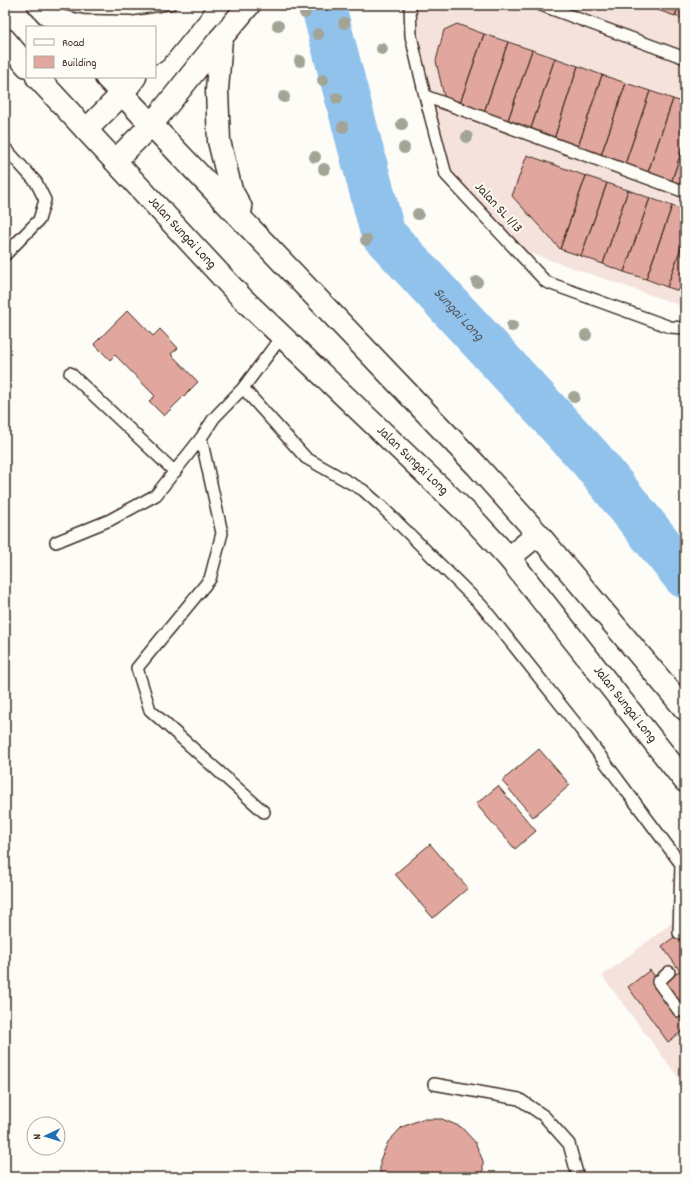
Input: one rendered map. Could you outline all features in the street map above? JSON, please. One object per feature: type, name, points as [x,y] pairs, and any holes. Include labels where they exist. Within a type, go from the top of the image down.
[{"type":"street","points":[[115,161],[152,124],[221,38],[252,5]]},
{"type":"street","points":[[140,26],[187,12]]},
{"type":"street","points":[[156,51],[187,12]]},
{"type":"street","points":[[51,17],[82,26]]},
{"type":"street","points":[[221,38],[217,90],[219,141],[231,190],[254,231]]},
{"type":"street","points":[[5,40],[26,65]]},
{"type":"street","name":"Jalan Sungai Long","points":[[38,78],[241,297],[471,518],[509,558],[685,781]]},
{"type":"street","points":[[107,78],[476,465],[538,534],[685,709]]},
{"type":"street","points":[[86,130],[122,94],[134,78]]},
{"type":"street","points":[[509,558],[538,534]]},
{"type":"lane","name":"Jalan SL 1/13","points":[[410,5],[411,36],[446,175],[546,282],[670,328],[685,328]]},
{"type":"lane","points":[[541,5],[685,58]]},
{"type":"lane","points":[[425,96],[685,192]]},
{"type":"lane","points":[[5,148],[36,182],[45,200],[39,220],[5,255]]},
{"type":"lane","points":[[56,542],[110,520],[156,495],[201,438],[214,418],[243,388],[282,336]]},
{"type":"lane","points":[[70,373],[175,472]]},
{"type":"lane","points":[[243,388],[306,458],[363,490],[482,606],[581,730],[684,865],[679,933]]},
{"type":"lane","points":[[201,438],[222,533],[210,579],[137,668],[150,710],[264,812]]},
{"type":"lane","points":[[670,972],[658,982],[679,1011],[685,1007]]},
{"type":"lane","points":[[434,1084],[519,1099],[544,1116],[569,1144],[578,1177]]},
{"type":"shaded area","points":[[417,5],[685,5],[685,307],[527,252],[451,173],[418,38]]},
{"type":"shaded area","points":[[685,913],[685,1086],[602,976]]},
{"type":"building","points":[[653,5],[679,5],[675,16],[652,8]]},
{"type":"building","points":[[679,5],[685,5],[685,20],[675,16]]},
{"type":"building","points":[[457,24],[484,34],[458,109],[446,105],[436,61],[444,30]]},
{"type":"building","points":[[484,34],[508,42],[482,118],[458,109]]},
{"type":"building","points":[[508,42],[532,50],[506,126],[482,118]]},
{"type":"building","points":[[532,50],[555,58],[529,134],[506,126]]},
{"type":"building","points":[[555,58],[578,66],[553,142],[529,134]]},
{"type":"building","points":[[578,66],[602,75],[577,150],[553,142]]},
{"type":"building","points":[[602,75],[626,83],[600,158],[577,150]]},
{"type":"building","points":[[626,83],[650,91],[624,167],[600,158]]},
{"type":"building","points":[[650,91],[673,99],[647,175],[624,167]]},
{"type":"building","points":[[673,99],[685,103],[685,141],[671,183],[647,175]]},
{"type":"building","points":[[685,141],[685,188],[671,183]]},
{"type":"building","points":[[527,155],[586,176],[560,249],[512,196]]},
{"type":"building","points":[[586,176],[607,183],[581,256],[560,249]]},
{"type":"building","points":[[607,183],[628,190],[603,264],[581,256]]},
{"type":"building","points":[[628,190],[650,198],[624,272],[603,264]]},
{"type":"building","points":[[650,198],[672,206],[646,279],[624,272]]},
{"type":"building","points":[[672,206],[685,211],[685,236],[667,287],[646,279]]},
{"type":"building","points":[[685,236],[685,293],[667,287]]},
{"type":"building","points":[[128,310],[153,336],[160,329],[178,348],[171,354],[198,382],[164,416],[149,401],[155,396],[115,355],[110,360],[94,344]]},
{"type":"building","points":[[539,749],[570,785],[533,817],[502,781]]},
{"type":"building","points":[[498,786],[536,831],[515,849],[476,804]]},
{"type":"building","points":[[430,844],[468,888],[433,918],[395,874]]},
{"type":"building","points":[[685,929],[685,1017],[661,985],[680,971],[662,946]]},
{"type":"building","points":[[650,970],[685,1017],[685,1029],[668,1042],[628,987]]},
{"type":"building","points":[[422,1119],[442,1119],[461,1127],[475,1142],[483,1161],[483,1177],[380,1177],[380,1160],[388,1142],[402,1127]]},
{"type":"waterway","name":"Sungai Long","points":[[323,5],[383,234],[591,459],[685,576]]}]
